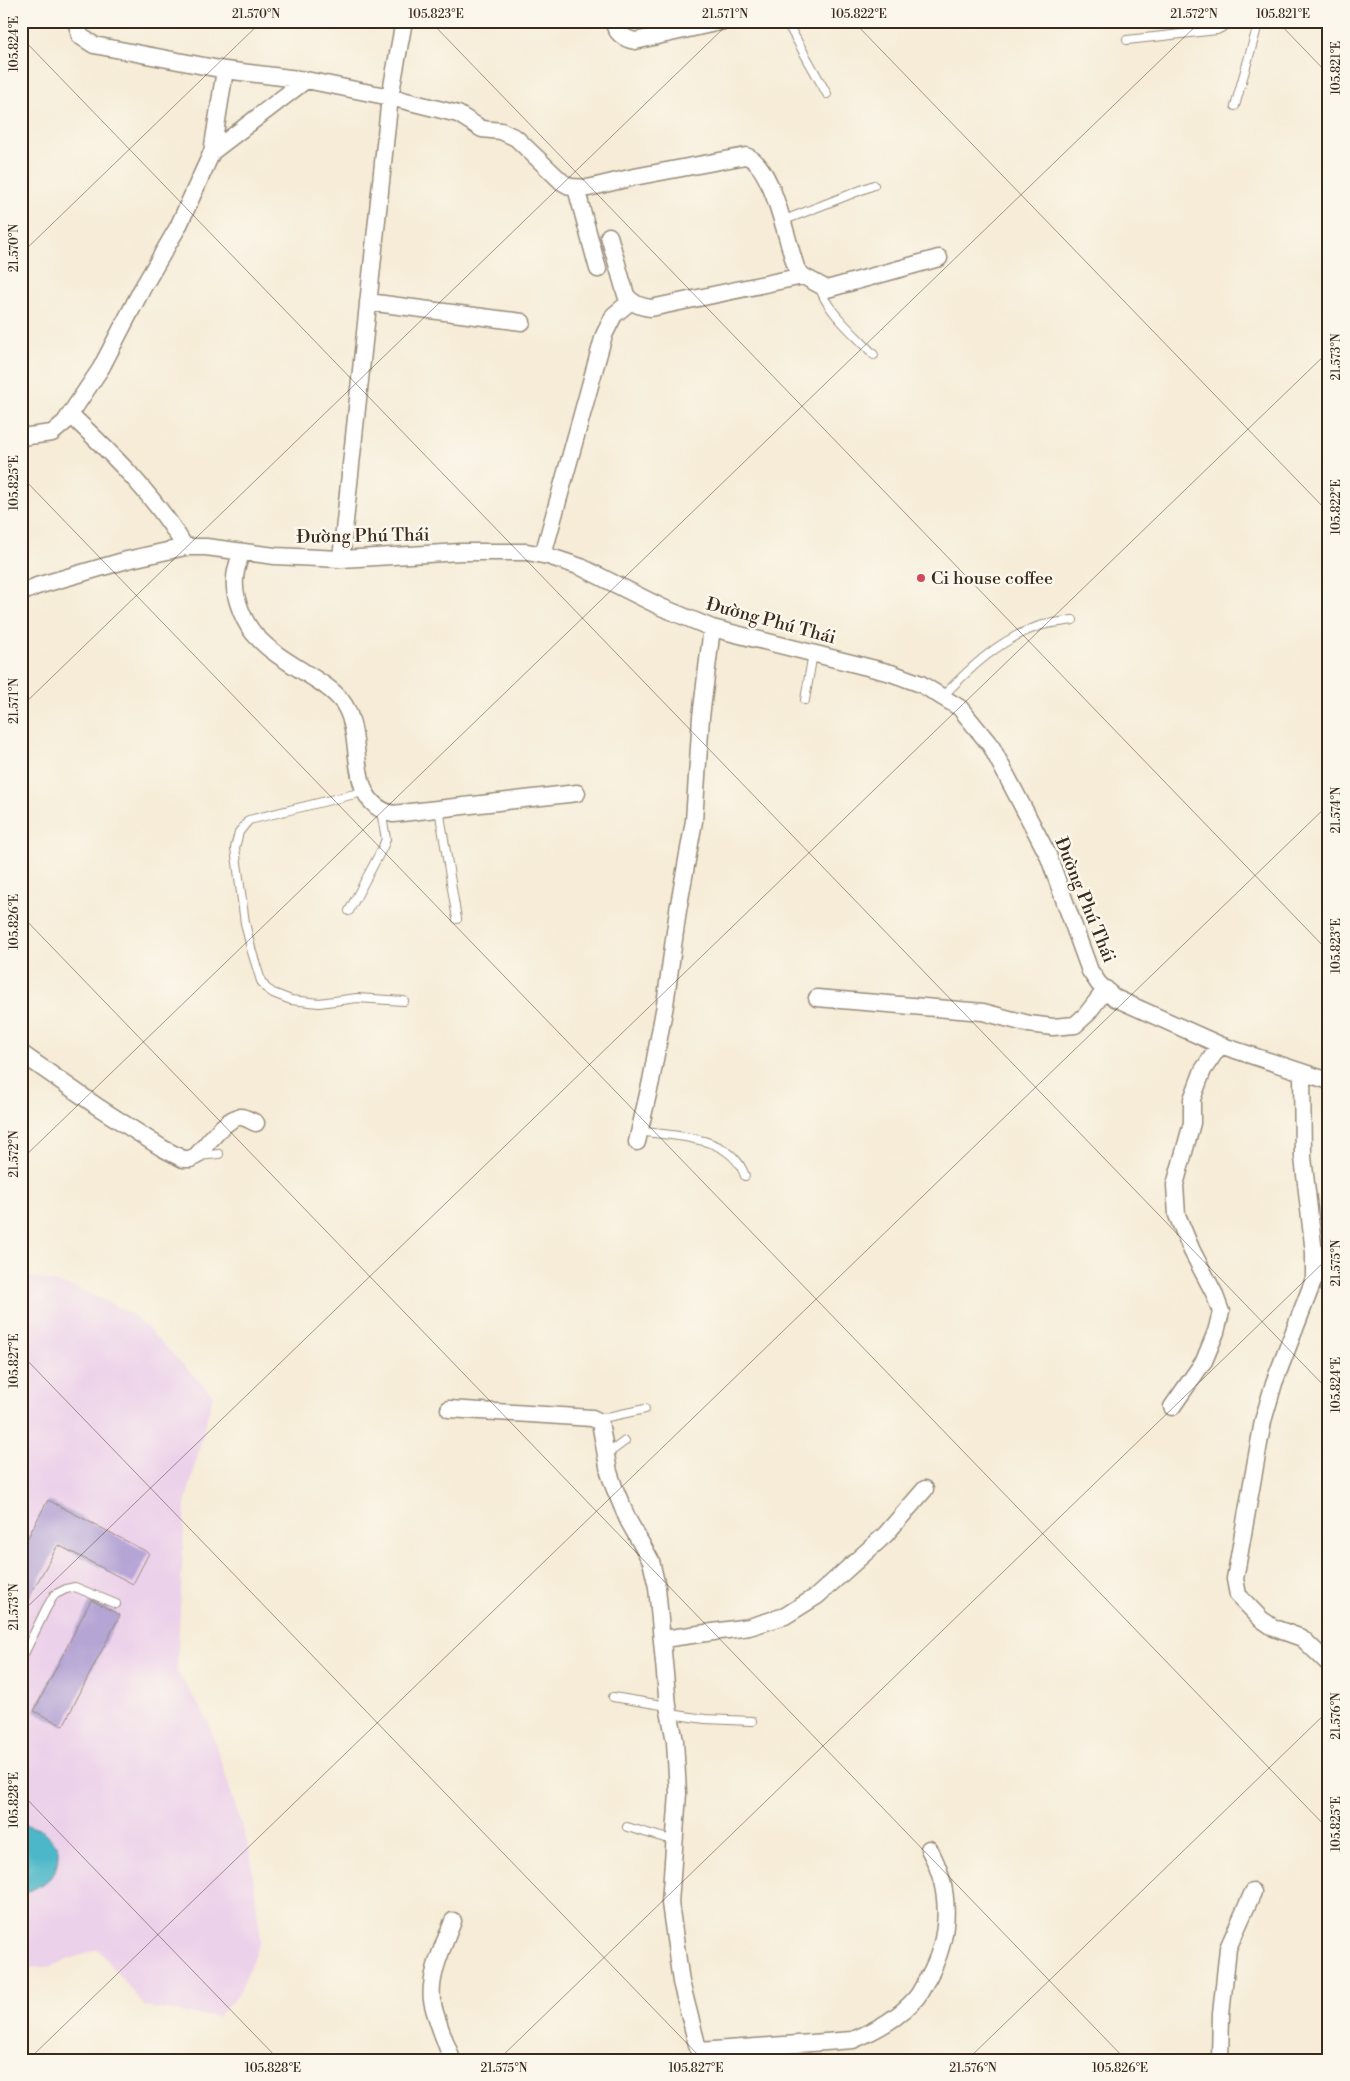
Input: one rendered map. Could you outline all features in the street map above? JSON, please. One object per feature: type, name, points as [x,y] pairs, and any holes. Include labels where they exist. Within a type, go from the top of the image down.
[{"type":"street","points":[[76,21],[80,36],[94,45],[226,70],[306,80],[390,97],[458,114],[482,129],[511,135],[562,182],[576,188],[588,188],[634,177],[746,156],[753,159],[764,172],[774,193],[797,270],[803,276],[819,285],[831,289],[939,258]]},
{"type":"street","points":[[341,559],[390,97],[404,21]]},
{"type":"street","points":[[613,21],[618,32],[623,37],[636,41],[724,21]]},
{"type":"street","points":[[21,437],[52,433],[71,415],[101,368],[142,289],[178,226],[212,152],[226,70]]},
{"type":"street","points":[[212,152],[306,80]]},
{"type":"street","points":[[576,188],[598,269]]},
{"type":"street","points":[[609,236],[626,295],[631,301],[642,307],[652,308],[803,276]]},
{"type":"street","points":[[543,555],[604,334],[614,315],[631,301]]},
{"type":"street","points":[[368,302],[522,322]]},
{"type":"street","points":[[71,415],[132,475],[169,520],[185,547]]},
{"type":"street","name":"Đường Phú Thái","points":[[21,593],[37,586],[127,560],[185,547],[206,547],[241,553],[341,559],[497,551],[527,552],[582,567],[661,607],[712,628],[891,673],[921,684],[960,708],[991,746],[1048,856],[1090,971],[1106,989],[1116,998],[1220,1045],[1329,1081]]},
{"type":"street","points":[[241,553],[235,579],[236,595],[242,612],[256,638],[325,686],[341,700],[349,714],[363,792],[381,811],[393,814],[577,793]]},
{"type":"street","points":[[638,1137],[666,1005],[681,896],[694,821],[702,709],[712,628]]},
{"type":"street","points":[[817,998],[982,1012],[1030,1024],[1053,1027],[1075,1025],[1086,1015],[1106,989]]},
{"type":"street","points":[[1172,1407],[1204,1361],[1216,1332],[1221,1312],[1177,1215],[1176,1185],[1192,1123],[1192,1099],[1203,1070],[1220,1045]]},
{"type":"street","points":[[21,1053],[98,1107],[162,1148],[183,1159],[190,1159],[196,1156],[233,1120],[242,1117],[256,1123]]},
{"type":"street","points":[[1302,1072],[1303,1157],[1314,1253],[1314,1279],[1274,1383],[1263,1421],[1235,1579],[1238,1595],[1261,1619],[1274,1628],[1302,1638],[1329,1664]]},
{"type":"street","points":[[449,1409],[598,1419],[601,1424],[609,1472],[621,1504],[651,1562],[657,1587],[678,1793],[670,1903],[681,1982],[700,2055],[853,2040],[876,2030],[898,2016],[917,1997],[936,1964],[946,1931],[946,1893],[939,1866],[929,1849]]},
{"type":"street","points":[[663,1639],[749,1627],[785,1616],[818,1596],[885,1535],[925,1489]]},
{"type":"street","points":[[1220,2060],[1221,2014],[1228,1948],[1253,1892]]},
{"type":"street","points":[[452,2060],[432,2001],[432,1989],[434,1976],[453,1921]]},
{"type":"lane","points":[[786,21],[827,94]]},
{"type":"lane","points":[[1126,40],[1217,30],[1234,21]]},
{"type":"lane","points":[[1235,106],[1259,21]]},
{"type":"lane","points":[[782,221],[874,185]]},
{"type":"lane","points":[[819,285],[821,293],[834,310],[874,355]]},
{"type":"lane","points":[[942,696],[974,664],[1010,640],[1039,626],[1073,620]]},
{"type":"lane","points":[[805,700],[813,653]]},
{"type":"lane","points":[[363,792],[255,818],[242,826],[235,848],[245,923],[261,981],[273,993],[292,1000],[319,1003],[357,998],[404,1001]]},
{"type":"lane","points":[[438,809],[456,919]]},
{"type":"lane","points":[[349,911],[386,839],[381,811]]},
{"type":"lane","points":[[638,1137],[716,1144],[742,1168],[745,1176]]},
{"type":"lane","points":[[196,1156],[219,1154]]},
{"type":"lane","points":[[598,1419],[645,1409]]},
{"type":"lane","points":[[606,1455],[626,1441]]},
{"type":"lane","points":[[21,1660],[54,1595],[66,1589],[75,1588],[116,1604]]},
{"type":"lane","points":[[613,1697],[705,1719],[752,1721]]},
{"type":"lane","points":[[627,1827],[675,1841]]},
{"type":"shaded area","points":[[21,1274],[80,1289],[135,1316],[213,1395],[185,1505],[177,1671],[208,1721],[250,1851],[261,1941],[239,1994],[217,2017],[145,2007],[98,1949],[48,1967],[21,1968]]},
{"type":"water","points":[[21,1823],[42,1830],[58,1846],[55,1872],[46,1881],[24,1894],[21,1892]]},
{"type":"building","points":[[48,1500],[149,1553],[133,1584],[58,1545],[21,1612],[21,1550]]},
{"type":"building","points":[[91,1600],[120,1615],[63,1726],[34,1711]]},
{"type":"place","name":"Ci house coffee","points":[[921,578]]}]
